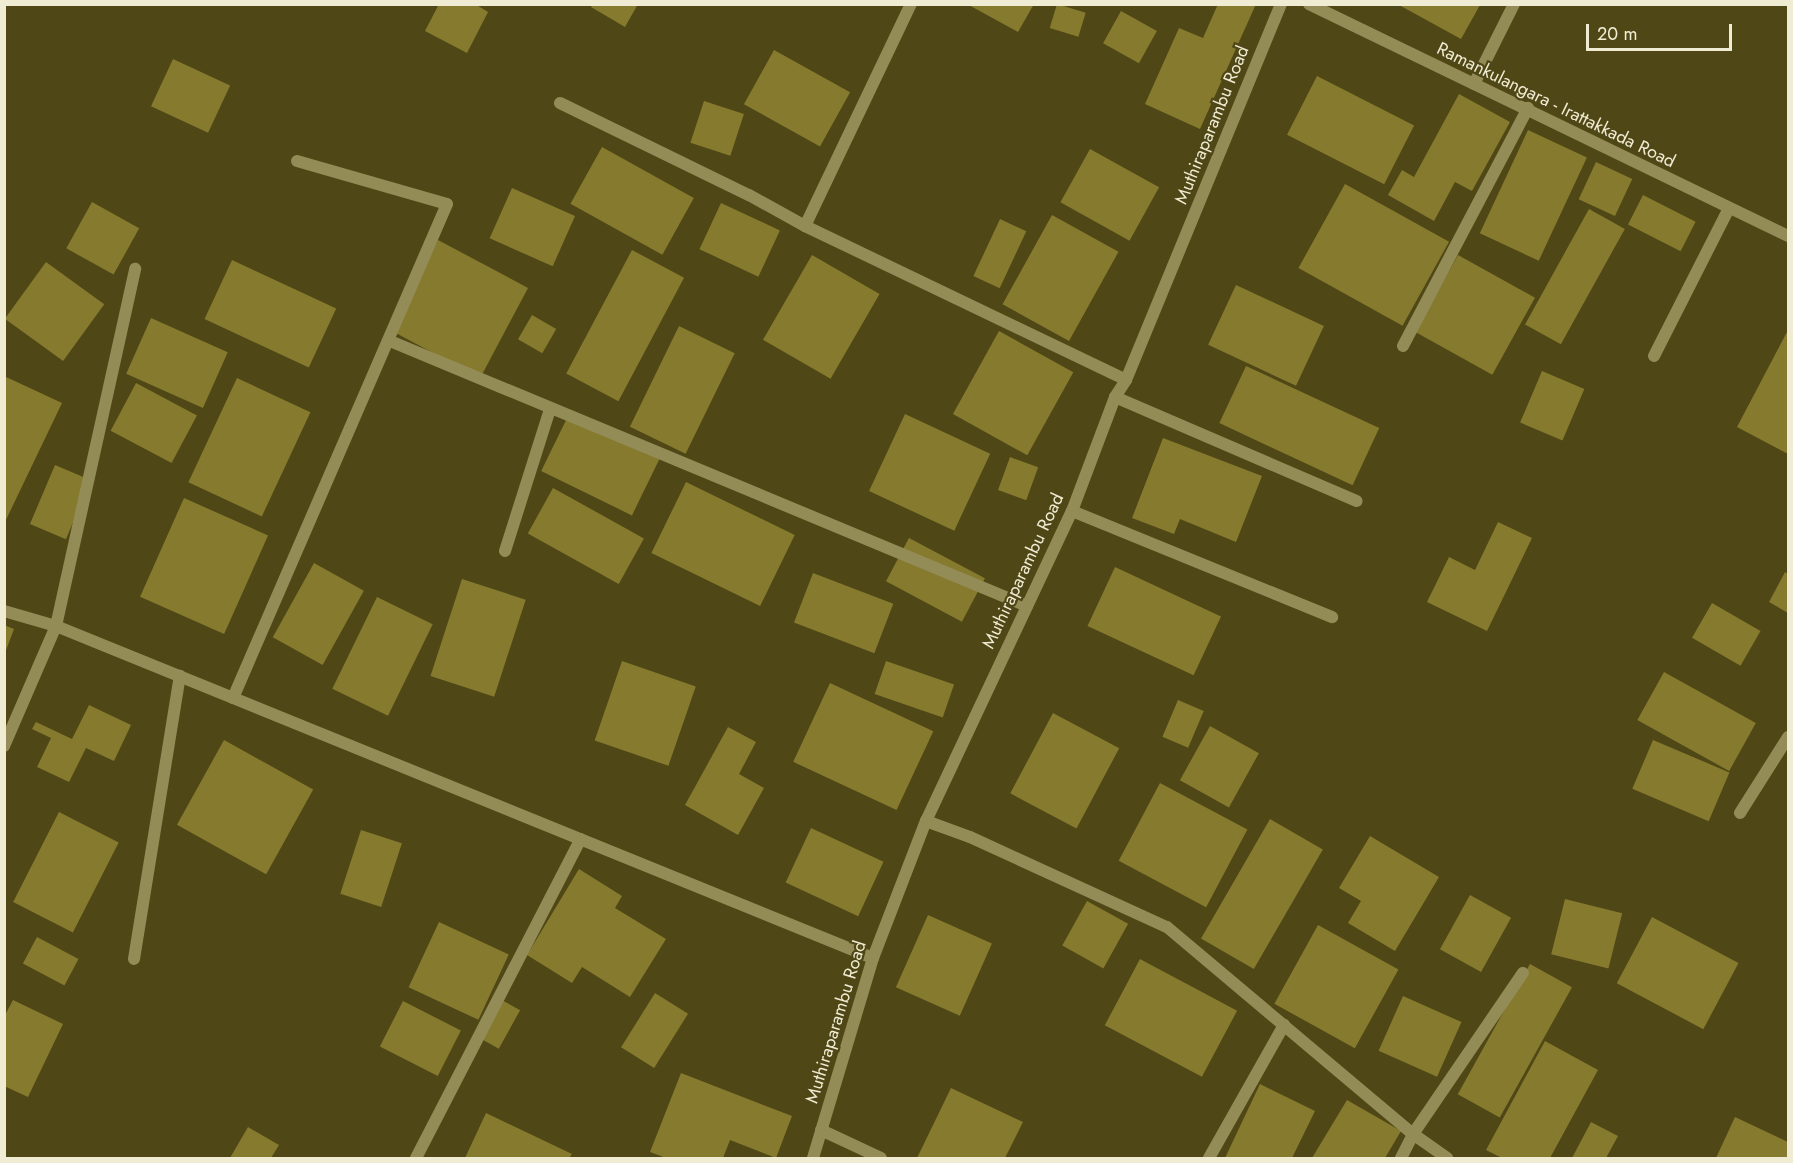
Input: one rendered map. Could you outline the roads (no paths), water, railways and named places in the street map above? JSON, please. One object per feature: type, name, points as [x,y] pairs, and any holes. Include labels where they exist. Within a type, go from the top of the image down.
[{"type":"street","points":[[805,226],[912,4]]},
{"type":"street","name":"Muthiraparambu Road","points":[[813,1158],[873,958],[926,821],[1072,511],[1115,397],[1126,380],[1281,4]]},
{"type":"street","name":"Ramankulangara - Irattakkada Road","points":[[1309,4],[1528,108],[1603,149],[1788,236]]},
{"type":"street","points":[[1474,84],[1514,4]]},
{"type":"street","points":[[560,103],[749,195],[805,226],[1126,380]]},
{"type":"street","points":[[1403,346],[1528,108]]},
{"type":"street","points":[[233,698],[390,341],[447,204],[297,161]]},
{"type":"street","points":[[1654,356],[1729,208]]},
{"type":"street","points":[[4,746],[56,626],[135,269]]},
{"type":"street","points":[[390,341],[1027,606]]},
{"type":"street","points":[[1115,397],[1357,501]]},
{"type":"street","points":[[505,551],[550,409]]},
{"type":"street","points":[[1072,511],[1332,617]]},
{"type":"street","points":[[4,610],[56,626],[873,958]]},
{"type":"street","points":[[134,959],[180,676]]},
{"type":"street","points":[[1740,813],[1788,738]]},
{"type":"street","points":[[926,821],[970,837],[1167,927],[1413,1134],[1447,1158]]},
{"type":"street","points":[[416,1158],[581,839]]},
{"type":"street","points":[[1401,1158],[1413,1134],[1523,973]]},
{"type":"street","points":[[1209,1158],[1284,1025]]},
{"type":"street","points":[[821,1130],[881,1158]]}]
